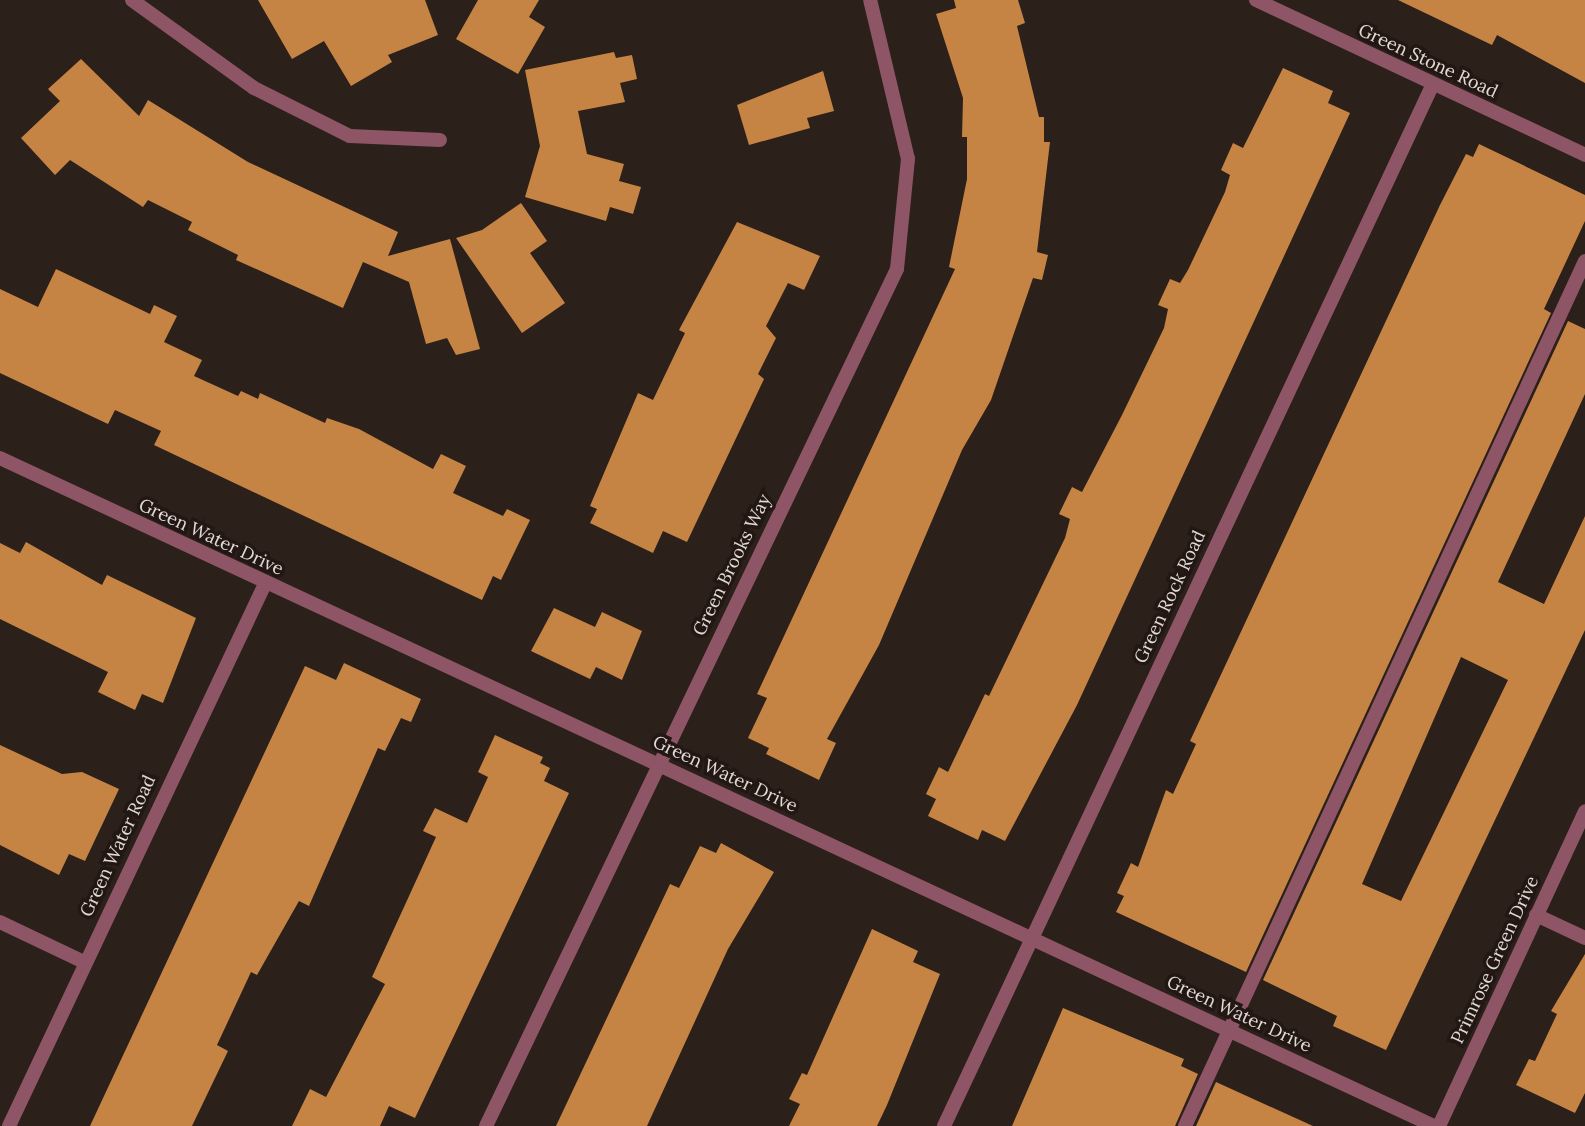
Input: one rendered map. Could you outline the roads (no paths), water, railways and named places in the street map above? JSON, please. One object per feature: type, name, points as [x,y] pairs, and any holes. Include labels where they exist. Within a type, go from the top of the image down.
[{"type":"street","points":[[132,0],[254,88],[350,136],[440,140]]},
{"type":"street","name":"Green Brooks Way","points":[[486,1126],[656,763],[897,269],[908,159],[870,0]]},
{"type":"street","name":"Green Stone Road","points":[[1256,0],[1432,86],[1585,155]]},
{"type":"street","name":"Green Rock Road","points":[[944,1126],[1432,86]]},
{"type":"street","points":[[1185,1126],[1585,261]]},
{"type":"street","name":"Green Water Drive","points":[[0,458],[265,584],[1437,1126]]},
{"type":"street","name":"Green Water Road","points":[[9,1126],[265,584]]},
{"type":"street","name":"Primrose Green Drive","points":[[1437,1126],[1585,811]]},
{"type":"street","points":[[1536,915],[1585,938]]},
{"type":"street","points":[[0,922],[85,962]]}]
